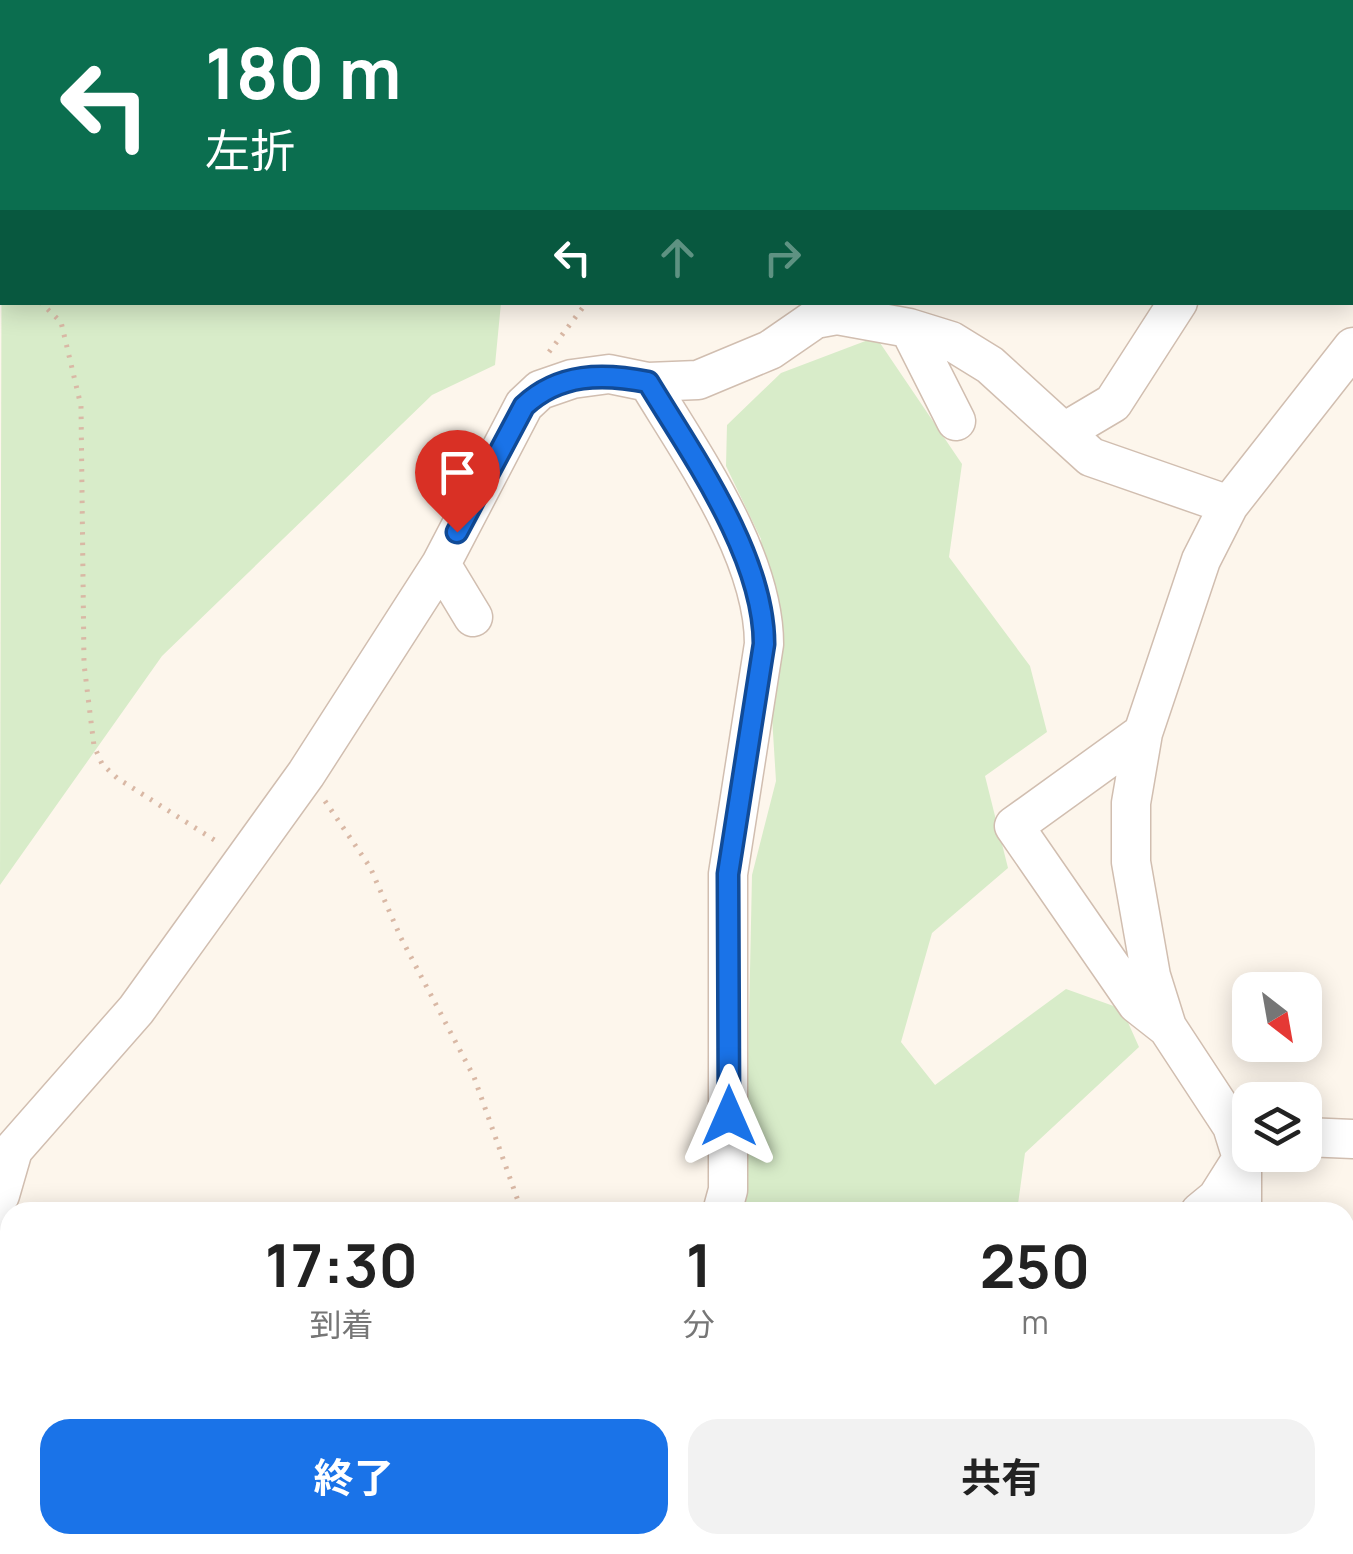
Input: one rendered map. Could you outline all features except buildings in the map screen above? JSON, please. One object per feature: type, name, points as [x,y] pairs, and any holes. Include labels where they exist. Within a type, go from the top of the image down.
[{"type":"street","points":[[1064,432],[1113,403],[1176,305]]},
{"type":"street","points":[[0,1195],[6,1144],[136,1010],[246,860],[441,564],[524,406],[540,390],[609,374],[648,382],[698,380],[770,350],[819,311],[909,328],[951,341],[990,365],[1090,457],[1229,504]]},
{"type":"street","points":[[909,328],[956,421]]},
{"type":"street","points":[[1232,1126],[1168,1027],[1139,924],[1131,862],[1131,803],[1143,733],[1202,560],[1229,504],[1353,347]]},
{"type":"street","points":[[648,382],[704,474],[754,580],[764,618],[762,664],[728,874],[728,1190],[725,1202]]},
{"type":"street","points":[[441,564],[474,616]]},
{"type":"street","points":[[1143,733],[1014,826],[1137,1004],[1168,1027]]},
{"type":"street","points":[[1322,1138],[1353,1139]]},
{"type":"street","points":[[1212,1202],[1235,1172]]},
{"type":"street","points":[[1243,1202],[1245,1172]]},
{"type":"path","points":[[43,305],[61,322],[81,406],[84,664],[94,746],[102,764],[117,778],[246,860]]},
{"type":"path","points":[[540,390],[536,377],[542,361],[585,305]]},
{"type":"path","points":[[306,774],[370,867],[401,938],[474,1077],[518,1202]]},
{"type":"green space","points":[[1,305],[501,305],[495,365],[432,395],[162,656],[0,885]]},
{"type":"green space","points":[[876,337],[962,464],[949,557],[1030,666],[1047,732],[985,776],[1008,868],[932,933],[901,1042],[935,1085],[1066,989],[1122,1009],[1139,1047],[1025,1153],[1018,1202],[745,1202],[752,875],[776,781],[761,539],[726,466],[727,425],[781,373]]},
{"type":"route","points":[[457,532],[524,406],[540,390],[609,374],[648,382],[704,474],[754,580],[764,618],[764,644],[728,874],[729,1116]]}]
